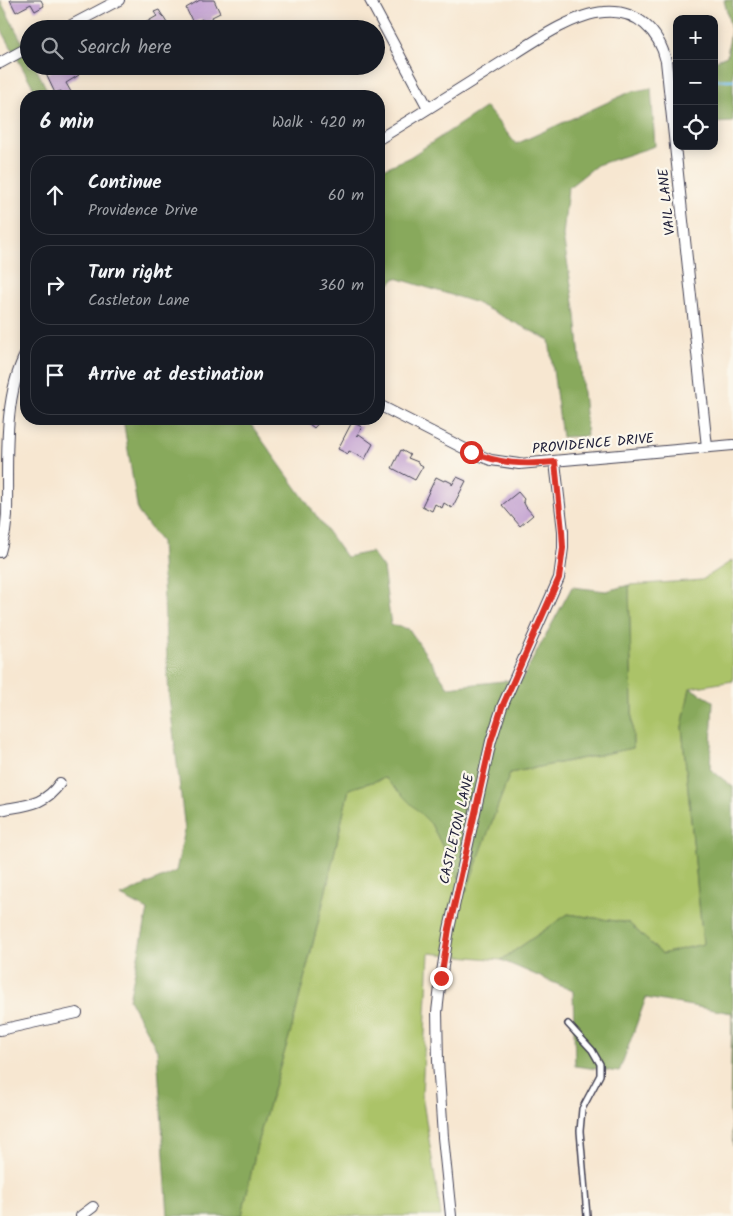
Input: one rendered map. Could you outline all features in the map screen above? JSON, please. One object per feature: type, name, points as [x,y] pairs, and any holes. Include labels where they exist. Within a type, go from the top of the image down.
[{"type":"street","points":[[81,20],[119,0]]},
{"type":"street","points":[[370,0],[381,20]]},
{"type":"street","name":"VAIL LANE","points":[[385,135],[542,37],[588,15],[603,12],[628,14],[641,20],[651,29],[663,49],[666,62],[707,447]]},
{"type":"street","points":[[385,28],[428,108]]},
{"type":"street","points":[[0,63],[20,52]]},
{"type":"street","points":[[0,552],[7,515],[10,398],[20,366]]},
{"type":"street","name":"PROVIDENCE DRIVE","points":[[385,408],[471,452],[491,460],[519,464],[733,445]]},
{"type":"street","name":"CASTLETON LANE","points":[[451,1216],[438,1062],[438,1012],[441,978],[449,929],[491,741],[502,707],[559,578],[563,548],[555,462]]},
{"type":"street","points":[[0,810],[38,802],[52,795],[60,784]]},
{"type":"street","points":[[0,1030],[77,1013]]},
{"type":"street","points":[[81,1216],[93,1207]]},
{"type":"lane","points":[[568,1024],[592,1050],[600,1064],[600,1075],[582,1109],[580,1131],[587,1216]]},
{"type":"green space","points":[[0,0],[20,38],[20,63],[0,27]]},
{"type":"green space","points":[[724,0],[733,0],[733,122],[718,123],[718,59],[727,56],[731,30]]},
{"type":"green space","points":[[26,75],[40,75],[47,90],[35,90]]},
{"type":"green space","points":[[651,88],[655,146],[597,165],[568,188],[563,236],[576,315],[587,436],[562,437],[549,340],[474,302],[396,278],[385,288],[385,168],[410,157],[486,107],[516,144],[630,92]]},
{"type":"green space","points":[[124,425],[251,425],[346,557],[371,552],[383,568],[391,625],[409,629],[448,687],[522,679],[572,587],[606,591],[629,585],[633,748],[510,773],[466,892],[431,824],[385,778],[349,789],[292,1027],[258,1140],[242,1216],[168,1216],[157,1050],[129,999],[148,910],[121,896],[176,871],[185,830],[169,697],[161,542],[138,512]]},
{"type":"green space","points":[[733,560],[733,681],[690,688],[682,727],[703,944],[662,954],[629,923],[568,914],[501,960],[429,953],[422,1095],[441,1216],[242,1216],[258,1140],[292,1027],[349,789],[385,778],[431,824],[466,891],[510,773],[633,748],[629,585],[702,580]]},
{"type":"green space","points":[[690,688],[713,701],[710,769],[733,787],[733,1146],[730,1112],[732,1013],[646,998],[619,1072],[575,1066],[573,991],[501,960],[568,914],[629,923],[662,954],[703,944],[682,727]]},
{"type":"building","points":[[10,0],[41,0],[44,6],[35,11],[31,4],[16,12]]},
{"type":"building","points":[[200,0],[214,0],[220,13],[212,17],[213,20],[192,20],[186,8]]},
{"type":"building","points":[[159,10],[165,20],[150,20],[157,16],[154,12]]},
{"type":"building","points":[[46,75],[79,75],[66,83],[70,90],[54,90]]},
{"type":"building","points":[[350,425],[362,427],[357,435],[359,434],[373,444],[365,459],[349,451],[348,454],[338,449]]},
{"type":"building","points":[[401,450],[410,455],[408,458],[423,466],[415,480],[392,468]]},
{"type":"building","points":[[436,477],[452,483],[452,485],[457,477],[466,481],[452,508],[444,503],[442,508],[435,504],[432,511],[422,506]]},
{"type":"building","points":[[518,492],[533,515],[520,526],[502,505]]},
{"type":"waterway","points":[[718,80],[733,80]]},
{"type":"route","points":[[441,978],[449,929],[491,741],[502,707],[559,578],[563,548],[555,462],[519,464],[501,462],[471,452]]}]
